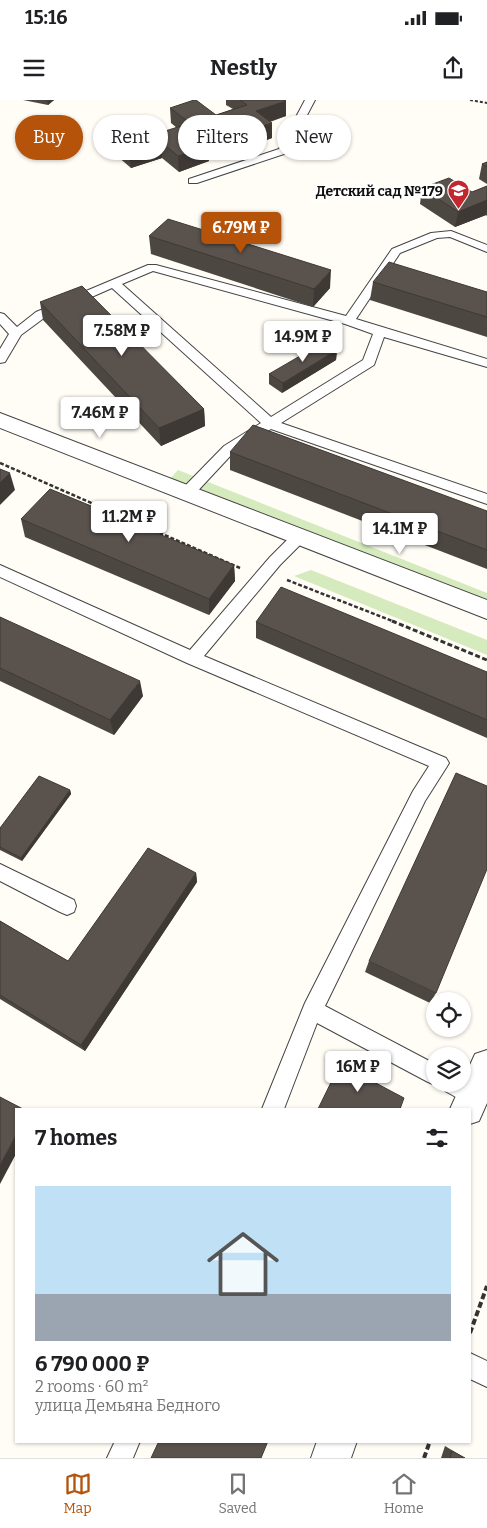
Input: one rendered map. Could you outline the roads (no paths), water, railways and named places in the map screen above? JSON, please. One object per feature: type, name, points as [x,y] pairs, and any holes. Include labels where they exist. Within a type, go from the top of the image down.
[{"type":"street","points":[[0,420],[487,610]]},
{"type":"street","points":[[463,1096],[487,1066]]},
{"type":"street","points":[[330,1458],[335,1443]]},
{"type":"lane","points":[[193,181],[283,151],[310,100]]},
{"type":"lane","points":[[349,321],[396,251],[435,234],[451,234],[487,249]]},
{"type":"lane","points":[[0,359],[16,333],[40,315],[152,267],[349,321],[487,363]]},
{"type":"lane","points":[[113,283],[270,424],[487,499]]},
{"type":"lane","points":[[0,317],[16,333]]},
{"type":"lane","points":[[187,493],[229,449],[369,362],[380,332]]},
{"type":"lane","points":[[193,658],[275,561],[299,537]]},
{"type":"lane","points":[[0,571],[193,658],[440,763],[419,796],[312,1010],[273,1108]]},
{"type":"lane","points":[[0,872],[67,906]]},
{"type":"lane","points":[[312,1010],[426,1070]]},
{"type":"lane","points":[[471,1366],[487,1375]]},
{"type":"lane","points":[[120,1458],[127,1443]]},
{"type":"place","name":"Детский сад №179","points":[[459,210]]}]
